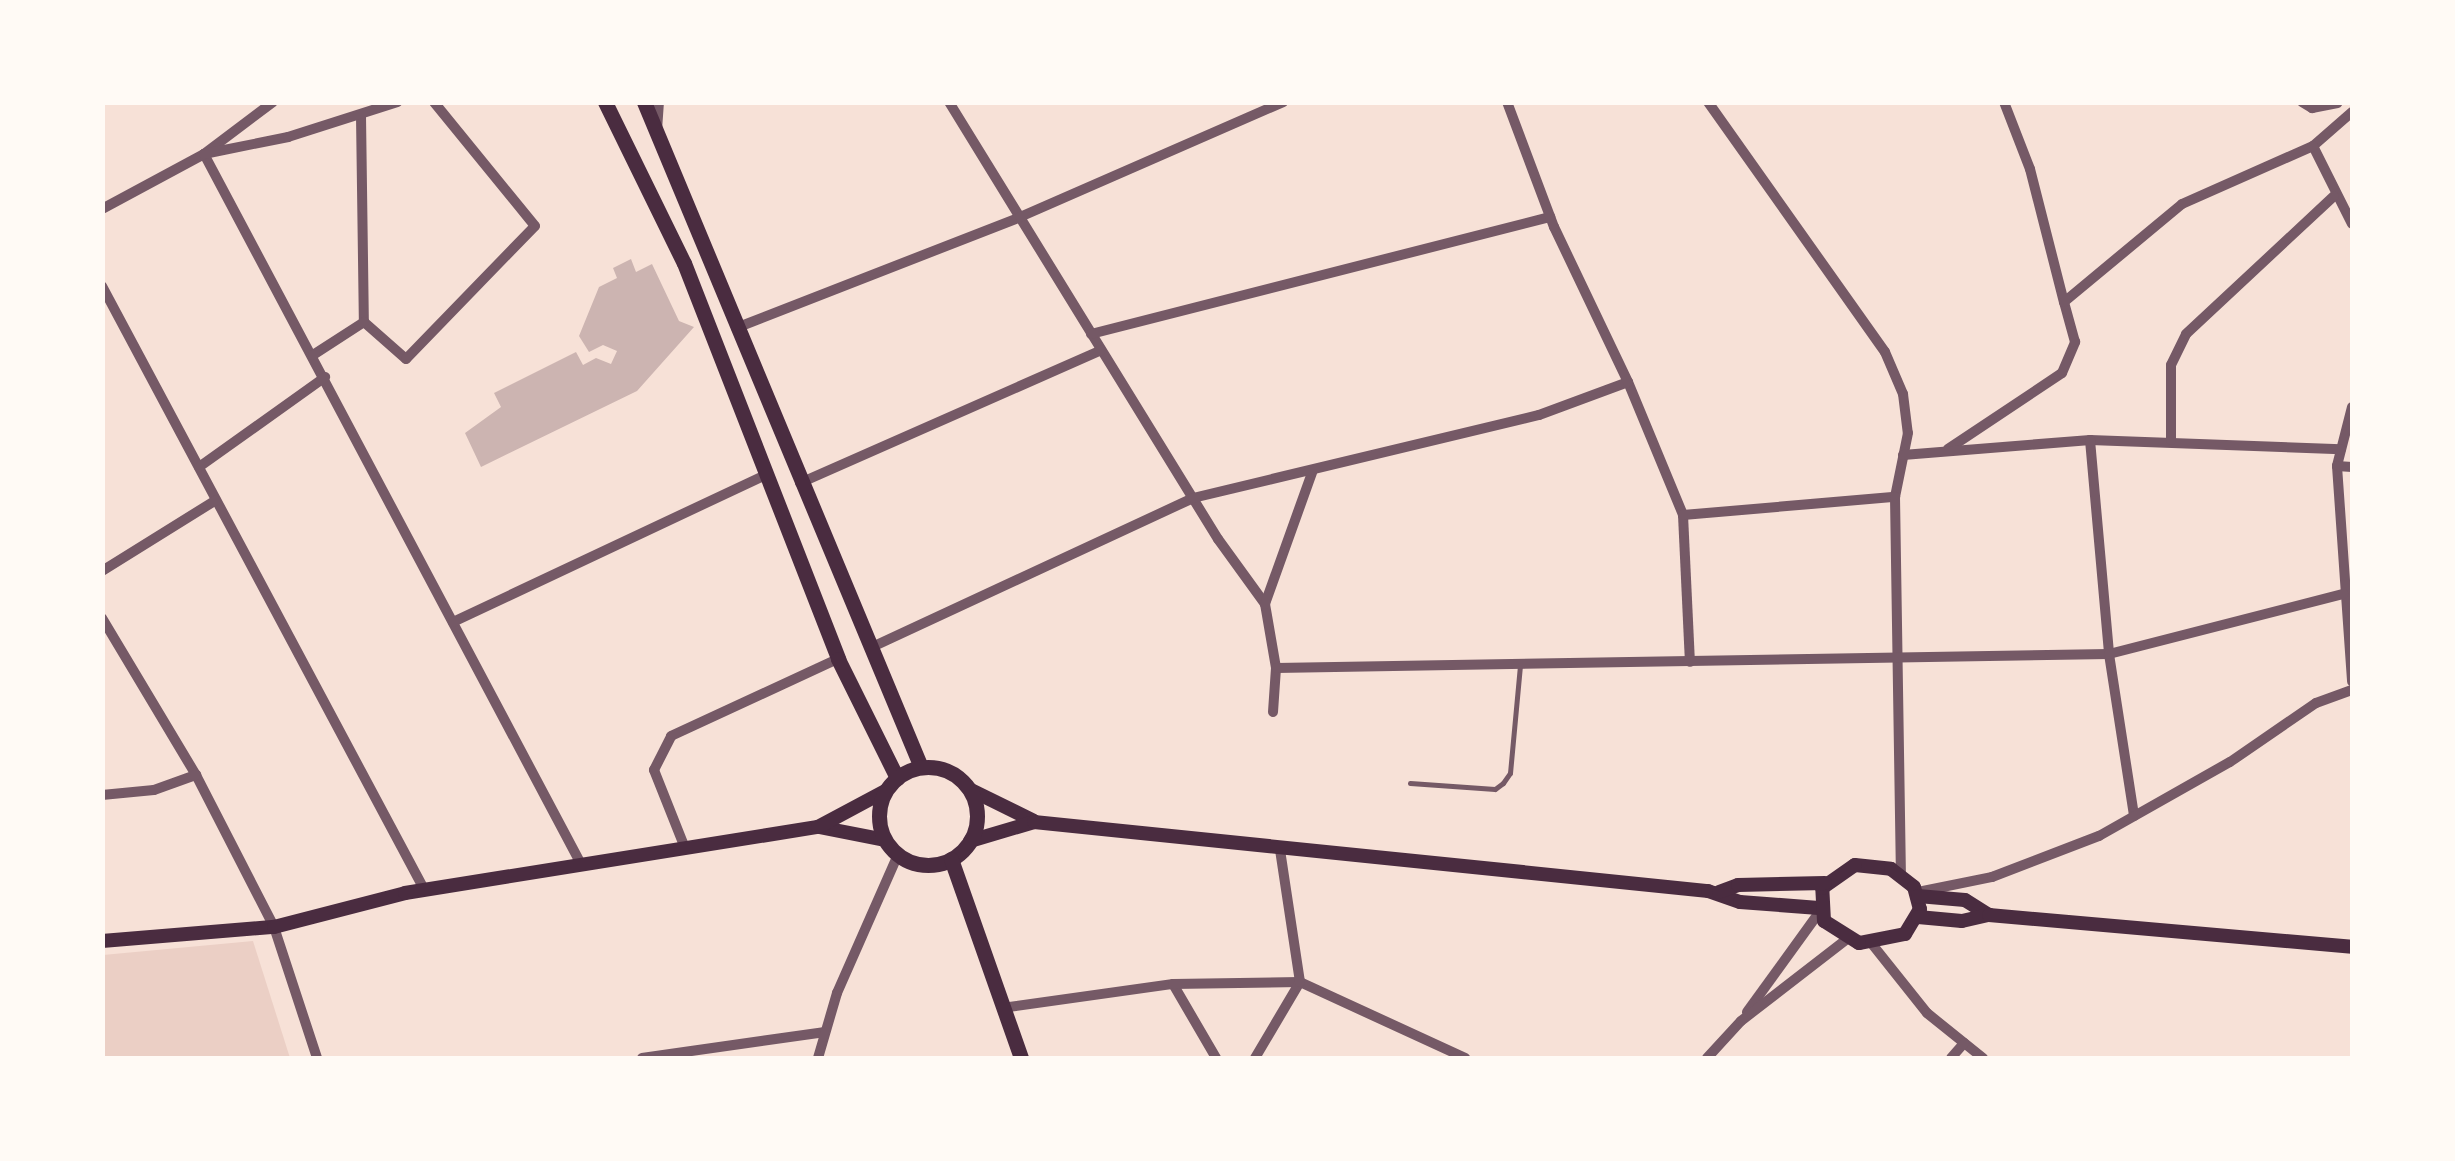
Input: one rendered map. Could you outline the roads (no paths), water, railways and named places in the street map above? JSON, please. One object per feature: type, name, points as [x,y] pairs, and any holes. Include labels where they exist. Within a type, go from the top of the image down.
[{"type":"main road","points":[[605,102],[684,264],[838,659],[897,778]]},
{"type":"main road","points":[[644,102],[799,483],[921,767]]},
{"type":"main road","points":[[102,941],[274,927],[424,890],[818,827],[921,767],[948,771],[968,789],[1034,822],[1719,892],[1740,902],[1819,910],[1847,939],[1872,944],[1900,937],[1918,918],[1918,894],[1902,875],[1860,865],[1825,883],[1738,884],[1719,892]]},
{"type":"main road","points":[[968,789],[977,814],[970,841]]},
{"type":"main road","points":[[885,791],[879,810],[885,840],[898,855],[929,865],[950,860],[970,841],[1034,822]]},
{"type":"main road","points":[[818,827],[885,840]]},
{"type":"main road","points":[[950,860],[1021,1058]]},
{"type":"main road","points":[[1819,910],[1825,883]]},
{"type":"main road","points":[[1918,894],[1964,900],[1989,915]]},
{"type":"main road","points":[[1918,918],[1962,922],[1989,915],[2352,946]]},
{"type":"street","points":[[102,210],[204,154],[273,102]]},
{"type":"street","points":[[204,154],[360,116],[398,102]]},
{"type":"street","points":[[360,116],[364,322],[406,359],[534,226],[434,102]]},
{"type":"street","points":[[656,138],[658,102]]},
{"type":"street","points":[[948,102],[1193,498],[1265,604],[1276,668],[1274,712]]},
{"type":"street","points":[[736,328],[1020,218],[1283,102]]},
{"type":"street","points":[[1507,102],[1550,217],[1628,382],[1683,515],[1690,662]]},
{"type":"street","points":[[1708,102],[1885,352],[1903,394],[1903,455],[1895,497],[1902,875]]},
{"type":"street","points":[[1946,451],[2062,373],[2075,342],[2030,170],[2004,102]]},
{"type":"street","points":[[2064,302],[2182,204],[2313,146],[2348,116],[2338,103],[2302,102]]},
{"type":"street","points":[[2313,146],[2334,196],[2352,224]]},
{"type":"street","points":[[204,154],[582,864]]},
{"type":"street","points":[[2171,440],[2172,365],[2186,334],[2334,196]]},
{"type":"street","points":[[1091,334],[1550,217]]},
{"type":"street","points":[[102,286],[424,890]]},
{"type":"street","points":[[313,356],[364,322]]},
{"type":"street","points":[[799,483],[1101,350]]},
{"type":"street","points":[[199,467],[325,377]]},
{"type":"street","points":[[869,648],[1193,498],[1539,415],[1628,382]]},
{"type":"street","points":[[2352,408],[2336,466],[2342,594],[2352,681]]},
{"type":"street","points":[[1903,455],[2090,440],[2341,449]]},
{"type":"street","points":[[2090,440],[2110,654],[2134,816]]},
{"type":"street","points":[[2336,466],[2352,467]]},
{"type":"street","points":[[1265,604],[1313,470]]},
{"type":"street","points":[[453,622],[766,475]]},
{"type":"street","points":[[1683,515],[1895,497]]},
{"type":"street","points":[[102,570],[216,500]]},
{"type":"street","points":[[1276,668],[2110,654],[2342,594]]},
{"type":"street","points":[[102,618],[196,775],[274,927],[318,1058]]},
{"type":"street","points":[[685,848],[654,770],[672,736],[838,659]]},
{"type":"street","points":[[1918,894],[2051,857],[2134,816],[2316,704],[2352,690]]},
{"type":"street","points":[[102,795],[154,790],[196,775]]},
{"type":"street","points":[[1256,1058],[1300,982],[1280,849]]},
{"type":"street","points":[[818,1058],[825,1032],[898,855]]},
{"type":"street","points":[[1707,1058],[1741,1022],[1819,910]]},
{"type":"street","points":[[1741,1022],[1847,939]]},
{"type":"street","points":[[1872,944],[1903,988],[1984,1058]]},
{"type":"street","points":[[1001,1008],[1173,984],[1300,982],[1465,1058]]},
{"type":"street","points":[[1173,984],[1216,1058]]},
{"type":"street","points":[[642,1058],[825,1032]]},
{"type":"street","points":[[1950,1058],[1964,1043]]},
{"type":"lane","points":[[1410,783],[1495,788],[1503,783],[1510,773],[1520,664]]}]
